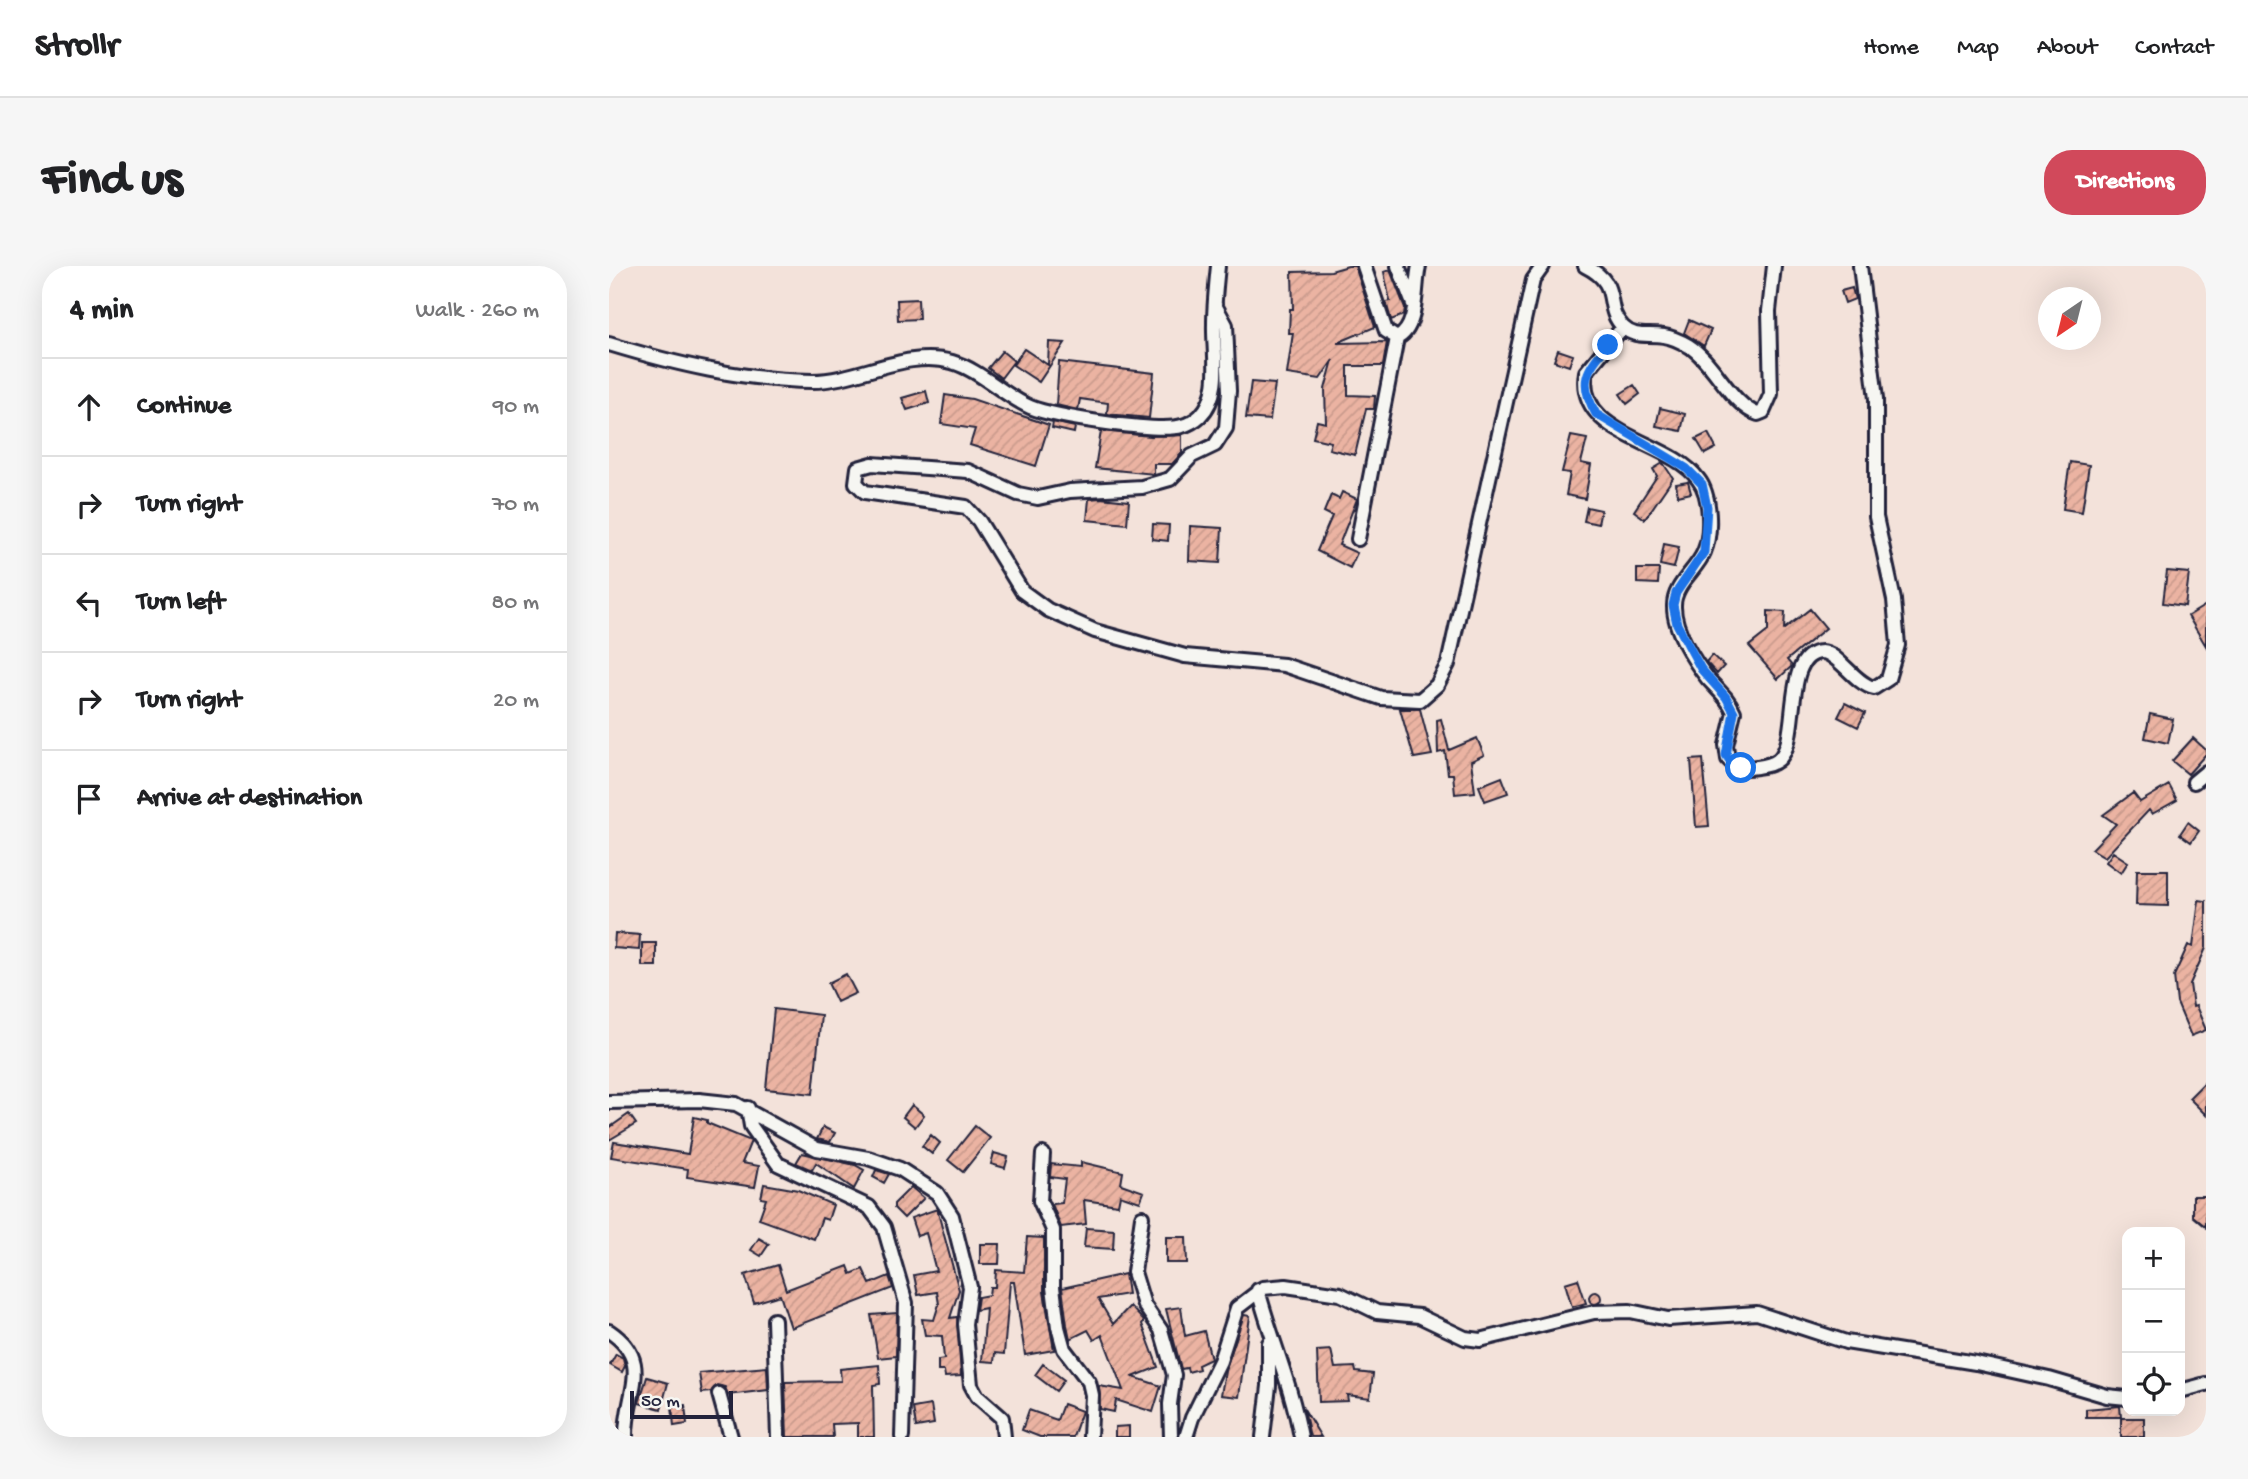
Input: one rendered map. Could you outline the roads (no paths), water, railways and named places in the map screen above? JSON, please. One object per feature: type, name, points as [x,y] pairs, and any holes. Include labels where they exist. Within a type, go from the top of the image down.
[{"type":"street","points":[[609,344],[697,368],[813,381],[854,376],[932,357],[956,363],[1033,408],[1092,420],[1154,427],[1182,426],[1199,417],[1209,404],[1214,385],[1218,266]]},
{"type":"street","points":[[1364,266],[1385,328],[1390,336],[1397,338]]},
{"type":"street","points":[[1398,266],[1414,308]]},
{"type":"street","points":[[1357,539],[1397,338],[1403,334],[1414,308],[1419,266]]},
{"type":"street","points":[[1215,305],[1226,325],[1229,391],[1226,428],[1215,445],[1192,457],[1170,479],[1142,487],[1070,491],[1038,498],[1018,494],[968,471],[872,464],[858,468],[856,484],[865,492],[966,507],[979,521],[1022,591],[1048,610],[1086,628],[1175,654],[1284,665],[1381,698],[1420,700],[1437,685],[1448,664],[1533,280],[1543,266]]},
{"type":"street","points":[[1585,266],[1602,276],[1609,287],[1615,315],[1623,327],[1634,335],[1666,336],[1690,347],[1705,359],[1748,409],[1758,414],[1763,412],[1771,394],[1769,311],[1774,266]]},
{"type":"street","points":[[1623,327],[1586,372],[1589,399],[1599,418],[1686,468],[1702,484],[1707,507],[1706,543],[1704,552],[1676,593],[1674,615],[1701,669],[1726,697],[1734,712],[1726,745],[1728,760],[1741,768],[1762,766],[1779,760],[1786,748],[1800,668],[1808,657],[1825,652],[1858,681],[1874,688],[1888,679],[1897,658],[1898,621],[1876,517],[1876,399],[1860,266]]},
{"type":"street","points":[[2195,782],[2206,772]]},
{"type":"street","points":[[609,1102],[699,1100],[748,1108],[817,1149],[868,1158],[908,1173],[947,1205],[970,1287],[965,1324],[971,1385],[977,1396],[1002,1418],[1004,1437]]},
{"type":"street","points":[[748,1108],[751,1126],[778,1164],[869,1207],[884,1227],[906,1303],[902,1437]]},
{"type":"street","points":[[1043,1154],[1040,1201],[1053,1230],[1053,1287],[1058,1327],[1064,1349],[1089,1382],[1092,1395],[1090,1437]]},
{"type":"street","points":[[1142,1217],[1133,1272],[1144,1305],[1161,1330],[1174,1375],[1170,1404],[1171,1437]]},
{"type":"street","points":[[1186,1437],[1196,1409],[1220,1362],[1237,1308],[1258,1290],[1286,1286],[1340,1294],[1377,1312],[1419,1317],[1465,1338],[1480,1340],[1594,1312],[1630,1311],[1668,1319],[1757,1313],[1846,1342],[1976,1363],[2122,1398]]},
{"type":"street","points":[[1258,1290],[1269,1331],[1296,1404],[1301,1437]]},
{"type":"street","points":[[774,1320],[778,1437]]},
{"type":"street","points":[[609,1331],[630,1350],[638,1369],[627,1412],[626,1437]]},
{"type":"street","points":[[1263,1437],[1269,1386],[1269,1331]]},
{"type":"street","points":[[2185,1390],[2206,1384]]},
{"type":"street","points":[[719,1394],[731,1437]]}]
